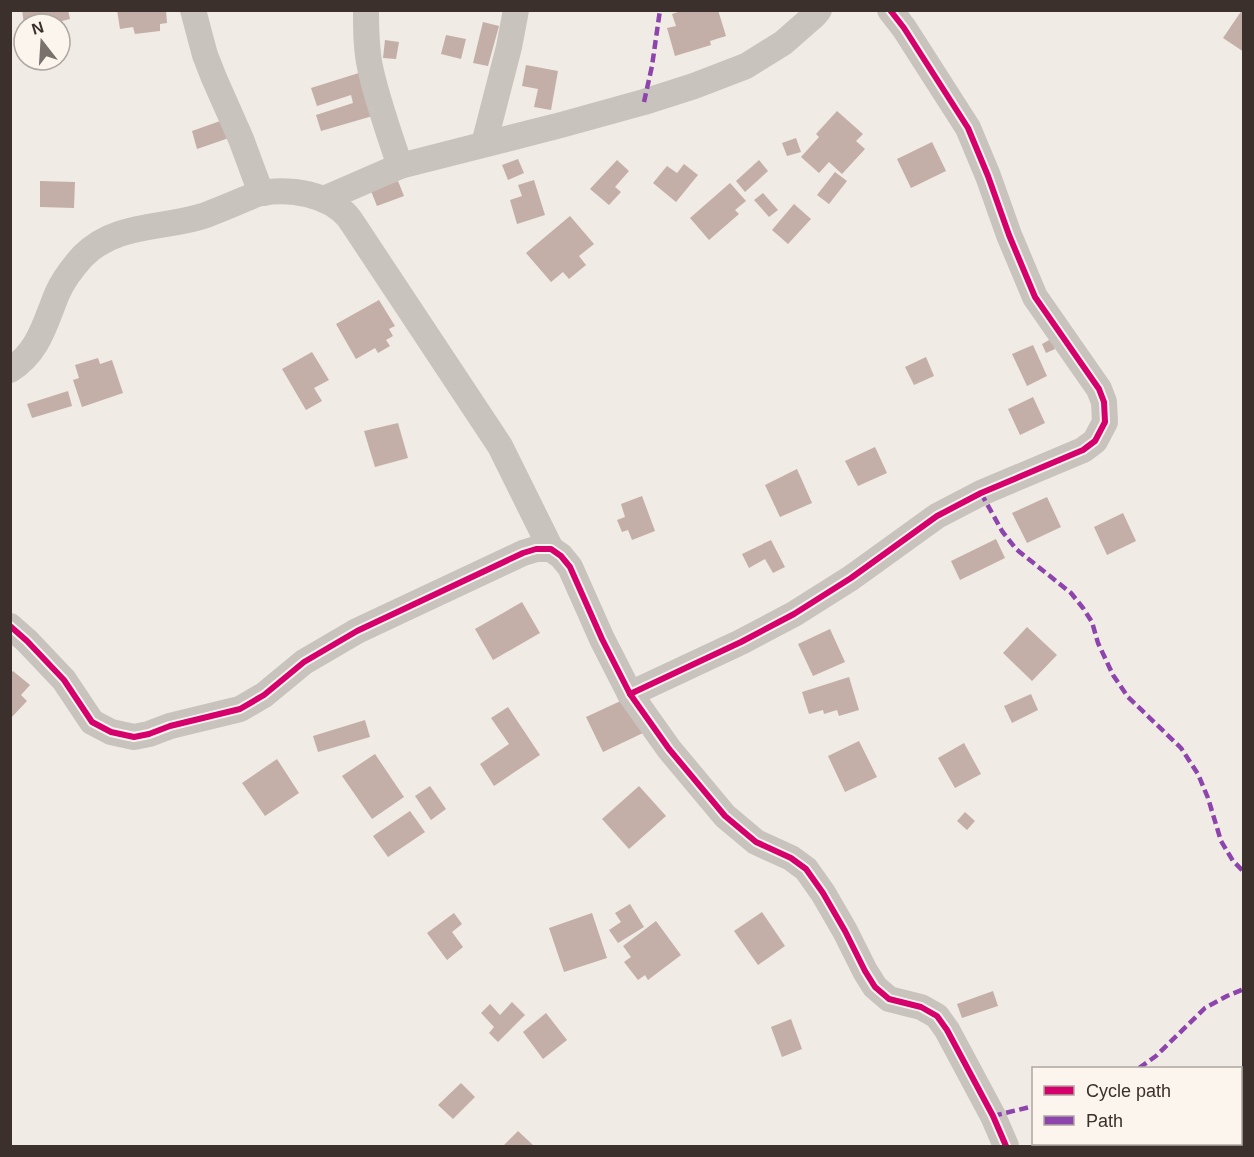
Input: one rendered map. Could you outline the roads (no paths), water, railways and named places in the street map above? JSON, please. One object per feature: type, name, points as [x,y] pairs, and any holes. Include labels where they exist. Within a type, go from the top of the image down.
[{"type":"street","points":[[193,10],[205,55],[261,192]]},
{"type":"street","points":[[366,10],[369,65],[400,166]]},
{"type":"street","points":[[484,144],[516,10]]},
{"type":"street","points":[[324,199],[400,166],[561,125],[694,86],[746,66],[783,43],[819,10]]},
{"type":"street","points":[[630,694],[741,642],[794,614],[851,578],[937,516],[981,493],[1083,450],[1095,441],[1105,422],[1104,402],[1099,389],[1035,297],[968,128],[890,10]]},
{"type":"street","points":[[10,370],[19,365],[33,350],[58,292],[72,269],[85,254],[104,240],[138,228],[202,216],[261,192],[295,192],[324,199],[342,210],[354,224],[500,446],[551,549],[570,567],[602,639],[630,694],[669,749],[725,816],[756,842],[791,858],[806,869],[845,931],[864,971],[875,987],[889,999],[921,1007],[937,1016],[988,1106],[1006,1146]]},
{"type":"street","points":[[10,626],[64,680],[92,722],[111,732],[134,736],[240,709],[264,695],[304,662],[357,631],[523,553],[537,549],[551,549]]}]
